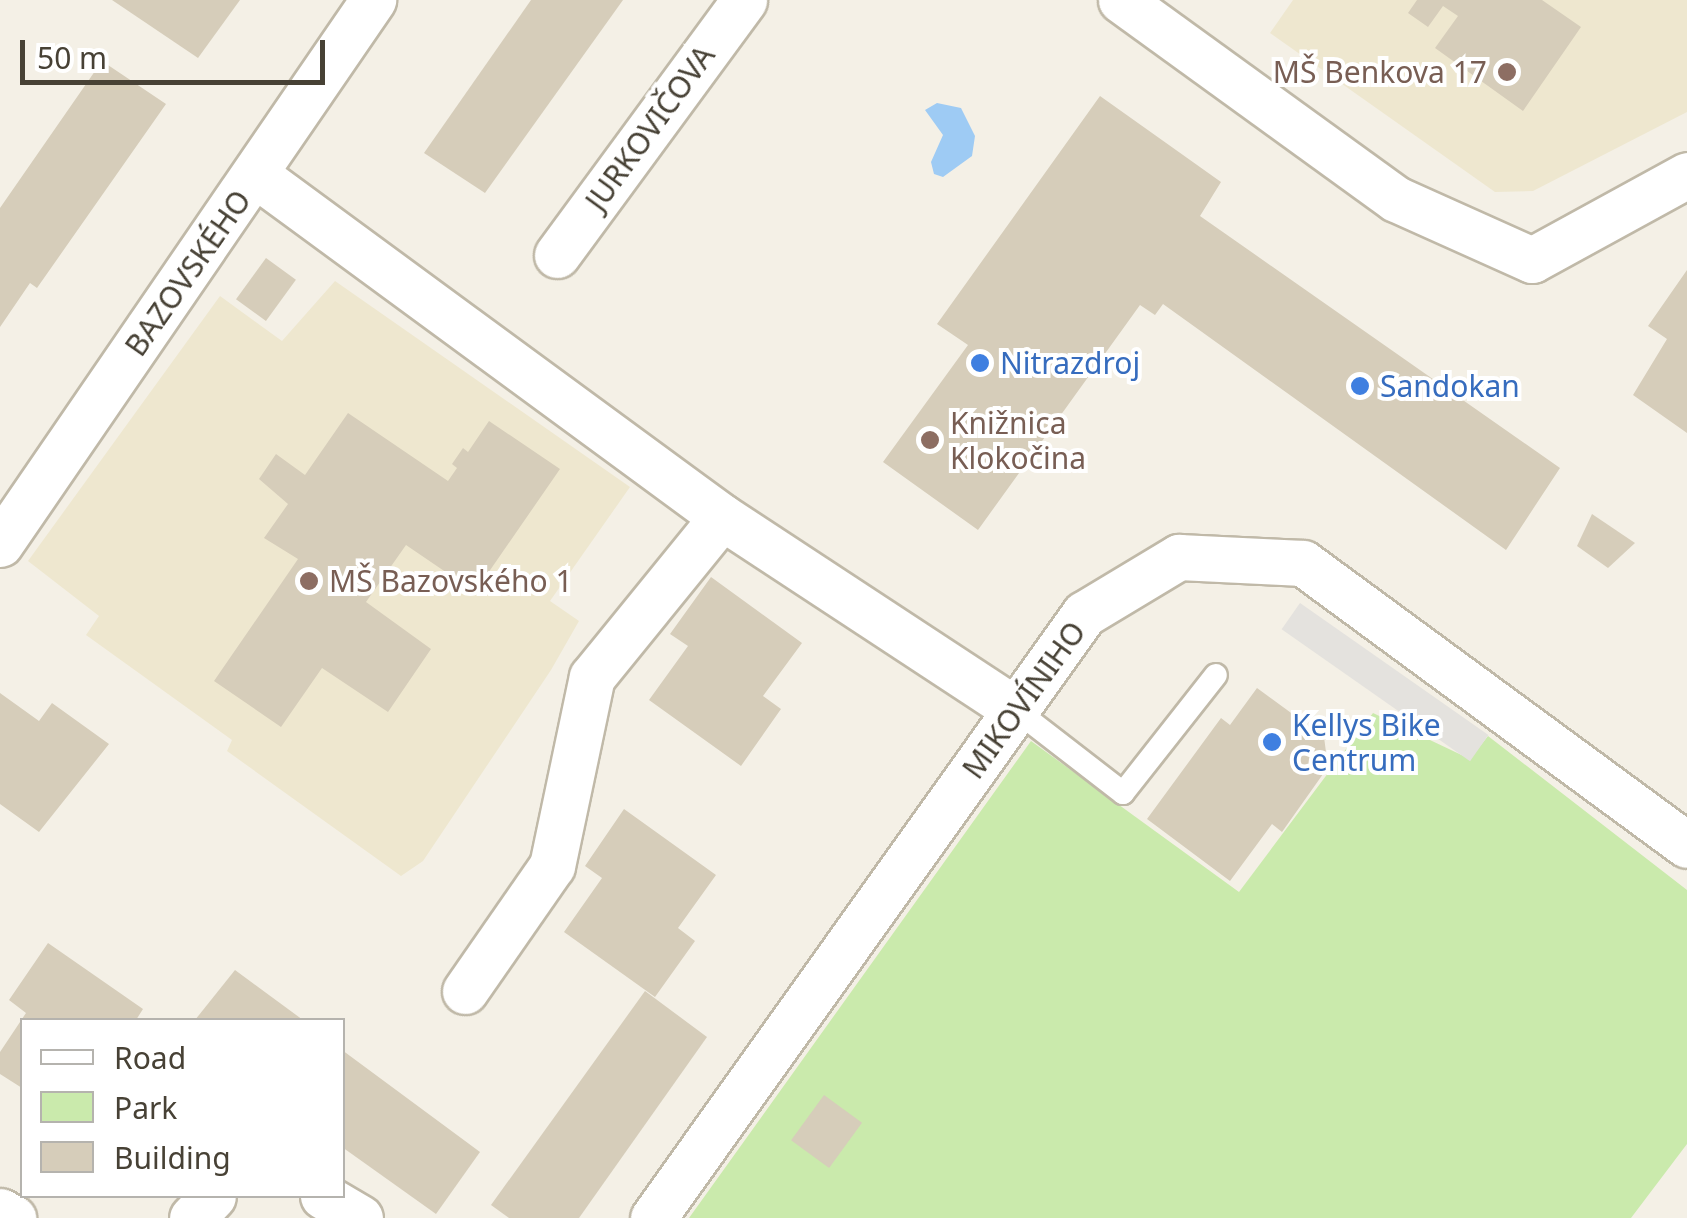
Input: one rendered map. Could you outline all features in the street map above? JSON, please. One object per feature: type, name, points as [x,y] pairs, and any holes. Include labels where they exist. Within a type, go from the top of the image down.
[{"type":"street","name":"BAZOVSKÉHO","points":[[0,544],[373,0]]},
{"type":"street","name":"JURKOVIČOVA","points":[[556,255],[744,0]]},
{"type":"street","points":[[1120,0],[1396,199],[1532,260],[1687,175]]},
{"type":"street","points":[[256,175],[722,517],[1017,712]]},
{"type":"street","points":[[465,990],[552,866],[592,677],[722,517]]},
{"type":"street","name":"MIKOVÍNIHO","points":[[653,1218],[1084,614],[1178,556],[1303,563],[1687,845]]},
{"type":"street","points":[[192,1218],[211,1198]]},
{"type":"street","points":[[327,1198],[360,1218]]},
{"type":"street","points":[[0,1212],[13,1218]]},
{"type":"lane","points":[[1017,712],[1123,793],[1216,675]]},
{"type":"shaded area","name":"MŠ Benkova 17","points":[[1293,0],[1687,0],[1687,112],[1533,191],[1495,192],[1270,33]]},
{"type":"shaded area","name":"MŠ Bazovského 1","points":[[335,281],[630,487],[550,601],[579,621],[551,670],[423,861],[401,876],[227,751],[232,740],[86,635],[99,616],[28,561],[220,296],[282,341]]},
{"type":"shaded area","points":[[1300,603],[1488,735],[1470,761],[1282,629]]},
{"type":"green space","points":[[1373,713],[1470,759],[1488,736],[1687,890],[1687,1144],[1631,1218],[689,1218],[1031,741],[1239,892]]},
{"type":"water","points":[[937,103],[961,108],[975,136],[972,156],[943,177],[934,174],[931,162],[943,135],[925,110]]},
{"type":"building","points":[[112,0],[240,0],[198,58]]},
{"type":"building","points":[[531,0],[623,0],[485,193],[424,153]]},
{"type":"building","points":[[1417,0],[1542,0],[1581,27],[1523,111],[1435,48],[1458,16],[1443,6],[1428,27],[1408,13]]},
{"type":"building","points":[[102,61],[166,104],[37,288],[30,283],[0,327],[0,208]]},
{"type":"building","points":[[1100,96],[1221,182],[1200,216],[1560,468],[1506,550],[1163,304],[1155,315],[1140,305],[978,530],[883,462],[968,345],[937,324]]},
{"type":"building","points":[[266,258],[296,280],[266,321],[236,299]]},
{"type":"building","points":[[1687,270],[1687,433],[1633,395],[1667,339],[1648,326]]},
{"type":"building","points":[[348,413],[448,481],[457,468],[452,464],[463,448],[468,452],[489,421],[560,469],[475,592],[406,545],[366,602],[431,649],[388,712],[322,668],[281,727],[214,681],[298,559],[264,538],[288,504],[259,479],[276,454],[305,475]]},
{"type":"building","points":[[1592,514],[1635,543],[1608,568],[1577,546]]},
{"type":"building","points":[[711,577],[802,643],[763,696],[781,709],[741,766],[649,700],[688,646],[670,634]]},
{"type":"building","points":[[1257,688],[1324,737],[1328,767],[1282,832],[1272,824],[1230,881],[1147,819],[1221,718],[1230,725]]},
{"type":"building","points":[[0,693],[39,721],[52,703],[109,744],[39,832],[0,804]]},
{"type":"building","points":[[624,809],[716,875],[678,928],[695,941],[655,997],[564,932],[602,878],[585,866]]},
{"type":"building","points":[[48,943],[143,1009],[137,1018],[23,1018],[26,1013],[9,1000]]},
{"type":"building","points":[[235,970],[300,1018],[197,1018]]},
{"type":"building","points":[[645,991],[707,1037],[579,1218],[509,1218],[491,1205]]},
{"type":"building","points":[[20,1022],[20,1087],[0,1074],[0,1052]]},
{"type":"building","points":[[345,1052],[480,1152],[436,1214],[345,1149]]},
{"type":"building","points":[[824,1095],[862,1123],[829,1168],[791,1140]]},
{"type":"place","name":"MŠ Benkova 17","points":[[1507,72]]},
{"type":"place","name":"Nitrazdroj","points":[[980,363]]},
{"type":"place","name":"Sandokan","points":[[1360,386]]},
{"type":"place","name":"Knižnica Klokočina","points":[[930,440]]},
{"type":"place","name":"MŠ Bazovského 1","points":[[309,581]]},
{"type":"place","name":"Kellys Bike Centrum","points":[[1272,742]]}]
